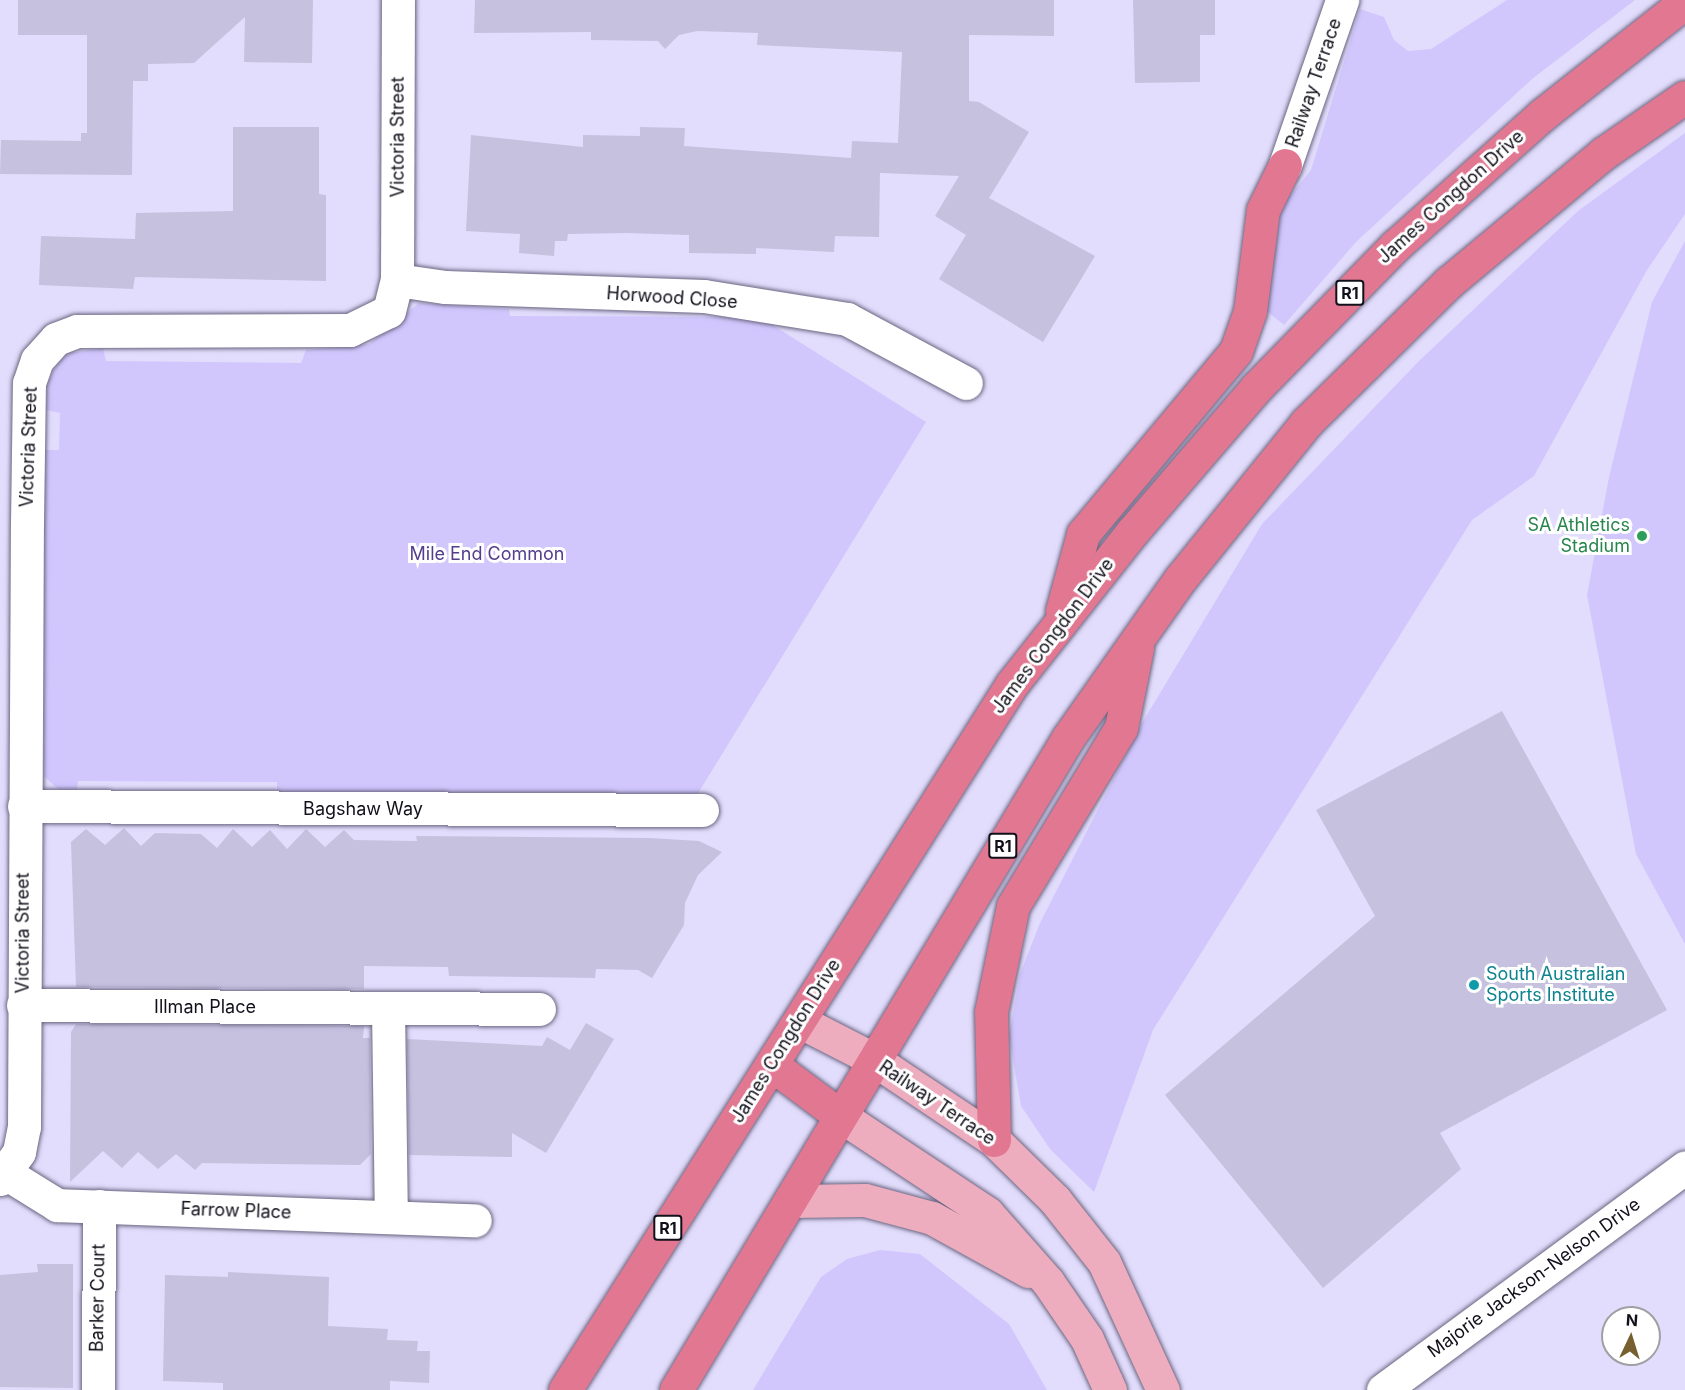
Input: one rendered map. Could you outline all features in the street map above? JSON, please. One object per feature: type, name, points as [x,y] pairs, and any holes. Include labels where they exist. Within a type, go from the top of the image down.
[{"type":"highway","name":"James Congdon Drive","points":[[564,1390],[801,1022],[922,823],[1012,684],[1058,627],[1256,388],[1395,246],[1542,115],[1685,2]]},
{"type":"highway","name":"R1","points":[[676,1390],[791,1201],[839,1115],[1068,738],[1189,568],[1315,414],[1449,282],[1604,153],[1685,97]]},
{"type":"highway","points":[[1058,627],[1083,534],[1236,351],[1250,311],[1263,210],[1285,165]]},
{"type":"highway","points":[[994,1140],[991,1012],[1013,906],[1121,728],[1139,637]]},
{"type":"highway","points":[[772,1065],[839,1115]]},
{"type":"main road","name":"Railway Terrace","points":[[801,1022],[873,1059],[994,1140],[1055,1200],[1104,1262],[1163,1388]]},
{"type":"main road","points":[[839,1115],[987,1213],[1048,1282],[1087,1339],[1110,1390]]},
{"type":"main road","points":[[791,1201],[865,1200],[932,1218],[1048,1282]]},
{"type":"street","name":"Victoria Street","points":[[3,1177],[24,1127],[24,806],[13,523],[29,383],[37,360],[56,339],[78,331],[350,330],[389,311],[397,280],[398,0]]},
{"type":"street","name":"Railway Terrace","points":[[1285,165],[1342,0]]},
{"type":"street","name":"Horwood Close","points":[[397,280],[445,287],[704,296],[847,319],[966,383]]},
{"type":"street","name":"Bagshaw Way","points":[[24,806],[702,810]]},
{"type":"street","name":"Illman Place","points":[[23,1005],[539,1009]]},
{"type":"street","points":[[388,1008],[391,1216]]},
{"type":"street","name":"Majorie Jackson-Nelson Drive","points":[[1383,1390],[1685,1167]]},
{"type":"street","name":"Farrow Place","points":[[3,1177],[57,1205],[475,1220]]},
{"type":"street","name":"Barker Court","points":[[98,1390],[99,1206]]},
{"type":"green space","points":[[1507,0],[1635,0],[1532,79],[1356,242],[1284,325],[1258,304],[1264,228],[1311,170],[1360,9],[1384,17],[1394,40],[1408,51],[1431,49]]},
{"type":"green space","points":[[1685,133],[1685,214],[1647,270],[1534,476],[1472,520],[1153,1030],[1094,1192],[1050,1149],[1021,1106],[1009,1037],[1020,974],[1040,923],[1142,723],[1262,524],[1419,361],[1578,211]]},
{"type":"green space","name":"SA Athletics Stadium","points":[[1685,241],[1685,944],[1636,854],[1587,595],[1609,477],[1652,302]]},
{"type":"green space","name":"Mile End Common","points":[[419,303],[509,309],[510,316],[760,317],[926,422],[697,795],[277,793],[277,782],[78,781],[77,791],[60,791],[44,776],[44,450],[59,450],[60,413],[46,410],[47,384],[57,364],[69,353],[103,348],[106,361],[301,363],[306,350],[369,344]]},
{"type":"green space","points":[[880,1250],[920,1254],[1009,1324],[1047,1390],[753,1390],[821,1277],[847,1259]]},
{"type":"building","points":[[18,0],[313,0],[312,63],[244,62],[245,17],[194,63],[148,64],[148,81],[133,81],[132,175],[0,174],[1,140],[81,141],[81,133],[87,133],[87,35],[18,35]]},
{"type":"building","points":[[475,0],[1054,0],[1054,36],[969,35],[969,101],[979,102],[1029,132],[989,198],[1095,256],[1043,342],[939,279],[966,235],[935,216],[959,176],[880,173],[879,237],[835,236],[834,252],[756,248],[756,254],[689,253],[689,235],[626,233],[568,234],[567,241],[555,241],[554,256],[519,253],[520,234],[466,231],[471,135],[583,147],[583,135],[640,136],[640,127],[685,128],[684,146],[851,158],[852,141],[898,143],[902,52],[757,45],[758,33],[697,31],[679,35],[665,49],[658,41],[591,40],[591,32],[474,33]]},
{"type":"building","points":[[1133,0],[1215,0],[1215,35],[1200,35],[1200,82],[1135,83]]},
{"type":"building","points":[[233,127],[319,127],[319,194],[326,195],[326,281],[135,277],[133,289],[39,285],[41,236],[135,239],[136,213],[233,211]]},
{"type":"building","name":"South Australian Sports Institute","points":[[1502,711],[1667,1010],[1440,1133],[1461,1169],[1323,1288],[1165,1095],[1375,916],[1316,810]]},
{"type":"building","points":[[124,828],[141,846],[155,833],[201,834],[217,848],[233,829],[252,847],[270,830],[287,849],[306,829],[325,847],[344,830],[354,840],[417,841],[416,836],[650,838],[699,841],[722,852],[698,875],[685,903],[684,925],[652,978],[638,970],[596,969],[595,978],[449,976],[448,967],[364,966],[364,989],[76,987],[71,842],[86,829],[105,845]]},
{"type":"building","points":[[586,1023],[614,1039],[546,1153],[512,1133],[512,1157],[409,1155],[407,1039],[542,1046],[547,1037],[570,1050]]},
{"type":"building","points":[[76,1024],[364,1026],[363,1038],[370,1038],[371,1154],[360,1165],[202,1163],[195,1170],[176,1154],[158,1169],[138,1152],[122,1168],[103,1151],[70,1182],[71,1032]]},
{"type":"building","points":[[37,1264],[73,1264],[73,1388],[0,1387],[0,1275],[38,1272]]},
{"type":"building","points":[[228,1272],[329,1277],[328,1326],[388,1329],[387,1340],[418,1341],[417,1351],[430,1351],[429,1383],[390,1381],[390,1390],[223,1390],[223,1383],[163,1381],[165,1275],[228,1277]]},
{"type":"place","name":"SA Athletics Stadium","points":[[1642,536]]},
{"type":"place","name":"South Australian Sports Institute","points":[[1474,985]]}]
